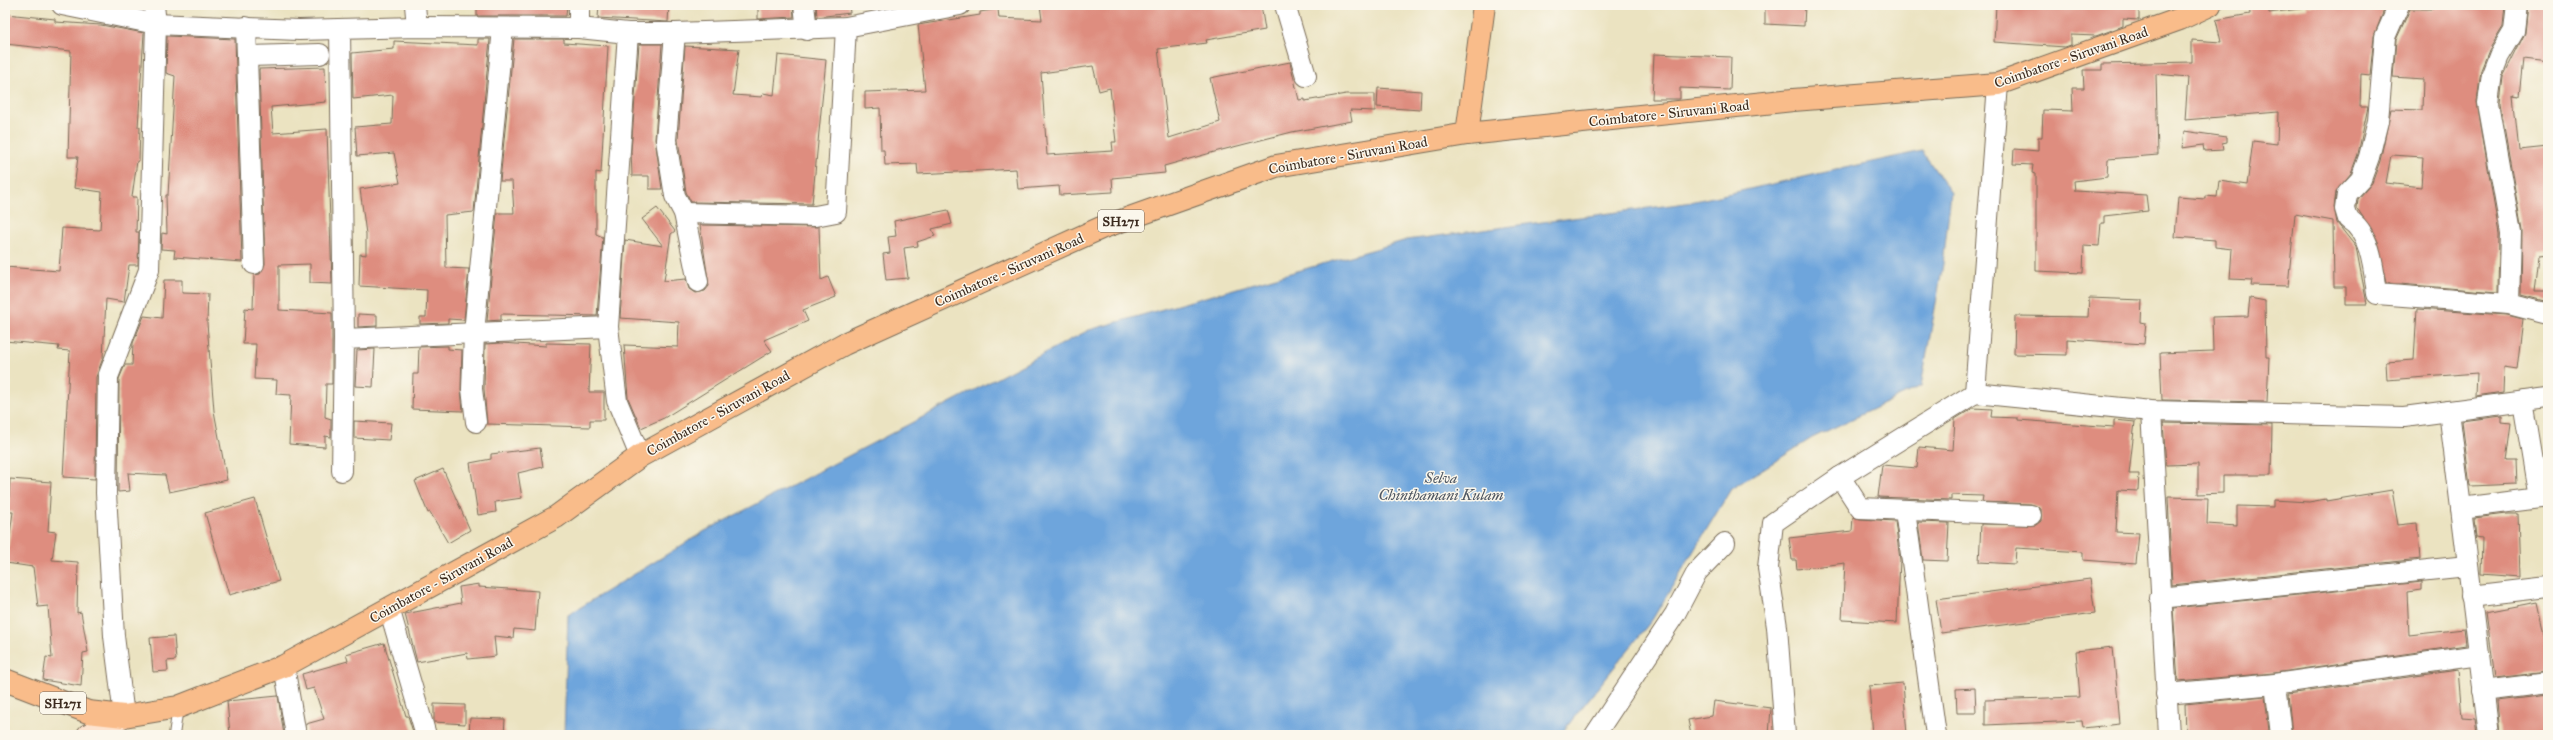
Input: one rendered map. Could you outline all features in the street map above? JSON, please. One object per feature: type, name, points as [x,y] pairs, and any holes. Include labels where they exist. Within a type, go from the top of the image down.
[{"type":"main road","points":[[1468,134],[1484,5]]},
{"type":"main road","name":"Coimbatore - Siruvani Road","points":[[5,680],[88,712],[124,716],[178,707],[284,666],[556,517],[640,456],[844,344],[1100,228],[1276,166],[1468,134],[1793,100],[1998,84],[2180,19],[2210,5]]},
{"type":"main road","points":[[88,735],[124,716]]},
{"type":"street","points":[[62,5],[155,14],[246,27],[299,30],[417,27],[579,28],[628,32],[675,33],[807,30],[846,27],[936,7],[960,5]]},
{"type":"street","points":[[415,5],[417,27]]},
{"type":"street","points":[[579,5],[579,28]]},
{"type":"street","points":[[804,5],[807,30]]},
{"type":"street","points":[[1285,5],[1306,76]]},
{"type":"street","points":[[2399,5],[2385,37],[2378,121],[2369,157],[2361,179],[2347,194],[2345,209],[2346,214],[2362,235],[2370,252],[2377,294],[2509,304],[2548,314]]},
{"type":"street","points":[[2509,304],[2511,233],[2488,103],[2492,74],[2499,56],[2514,31],[2517,5]]},
{"type":"street","points":[[124,716],[114,636],[106,493],[108,377],[149,270],[155,14]]},
{"type":"street","points":[[246,27],[254,264]]},
{"type":"street","points":[[684,213],[808,216],[836,212],[846,27]]},
{"type":"street","points":[[476,422],[472,389],[474,333],[503,28]]},
{"type":"street","points":[[340,29],[344,339],[342,471]]},
{"type":"street","points":[[628,32],[608,327],[618,401],[640,456]]},
{"type":"street","points":[[675,33],[666,140],[675,196],[684,213],[698,282]]},
{"type":"street","points":[[247,56],[320,54]]},
{"type":"street","points":[[1975,393],[1998,84]]},
{"type":"street","points":[[344,339],[608,327]]},
{"type":"street","points":[[1785,735],[1777,627],[1768,568],[1773,523],[1840,477],[1975,393],[2151,411],[2404,418],[2548,398]]},
{"type":"street","points":[[2461,508],[2543,497],[2523,401]]},
{"type":"street","points":[[2151,411],[2160,598],[2170,735]]},
{"type":"street","points":[[2450,411],[2467,566],[2489,735]]},
{"type":"street","points":[[1840,477],[1860,508],[2031,515]]},
{"type":"street","points":[[1905,511],[1936,735]]},
{"type":"street","points":[[1595,735],[1675,614],[1697,572],[1725,543]]},
{"type":"street","points":[[2160,598],[2467,566]]},
{"type":"street","points":[[2471,596],[2548,587]]},
{"type":"street","points":[[389,608],[426,735]]},
{"type":"street","points":[[2166,694],[2275,684],[2479,655]]},
{"type":"street","points":[[284,666],[296,735]]},
{"type":"street","points":[[2483,691],[2548,682]]},
{"type":"street","points":[[2275,684],[2281,735]]},
{"type":"lane","points":[[174,735],[178,707]]},
{"type":"water","name":"Selva Chinthamani Kulam","points":[[1922,151],[1951,193],[1943,264],[1921,386],[1812,438],[1731,489],[1652,620],[1560,735],[564,735],[568,615],[705,531],[1089,330],[1407,240],[1686,203]]},
{"type":"building","points":[[477,5],[567,5],[566,16],[477,16]]},
{"type":"building","points":[[599,5],[669,5],[668,22],[598,18]]},
{"type":"building","points":[[758,5],[793,5],[794,17],[758,19]]},
{"type":"building","points":[[816,5],[849,5],[850,13],[817,17]]},
{"type":"building","points":[[1040,5],[1261,5],[1265,30],[1206,40],[1207,43],[1158,49],[1169,138],[1220,122],[1210,78],[1290,62],[1299,100],[1305,99],[1305,101],[1346,94],[1375,94],[1375,111],[1350,110],[1352,121],[1292,132],[1164,166],[1165,173],[1112,178],[1113,192],[1060,195],[1059,186],[1018,189],[1016,169],[918,174],[917,164],[885,165],[884,150],[881,150],[880,108],[865,109],[865,92],[925,90],[918,25],[980,15],[980,12],[998,9],[999,18],[1042,20]],"holes":[[[1093,66],[1099,91],[1110,88],[1116,142],[1112,142],[1113,151],[1047,155],[1041,73]]]},
{"type":"building","points":[[1765,5],[1805,5],[1804,26],[1765,24]]},
{"type":"building","points":[[1996,5],[2139,5],[2139,20],[2123,19],[2123,26],[2096,36],[2071,35],[2071,45],[2065,47],[1994,42]]},
{"type":"building","points":[[2249,5],[2268,5],[2269,13],[2307,8],[2307,5],[2386,5],[2374,36],[2370,75],[2361,74],[2360,107],[2368,107],[2358,154],[2351,173],[2336,192],[2334,207],[2337,223],[2356,247],[2367,304],[2346,304],[2346,287],[2334,287],[2333,221],[2295,214],[2288,286],[2251,285],[2252,280],[2230,279],[2232,249],[2215,247],[2215,240],[2175,237],[2178,197],[2205,199],[2205,196],[2217,197],[2219,181],[2247,185],[2253,141],[2277,144],[2278,112],[2185,120],[2188,77],[2156,74],[2158,155],[2108,159],[2107,177],[2074,181],[2075,191],[2146,195],[2148,211],[2104,216],[2104,223],[2101,223],[2099,246],[2084,245],[2083,273],[2036,271],[2036,174],[2032,173],[2033,165],[2013,164],[2014,149],[2038,151],[2038,137],[2042,137],[2043,110],[2073,111],[2072,88],[2084,88],[2083,70],[2102,70],[2102,64],[2192,62],[2192,40],[2221,42],[2216,20],[2250,14]]},
{"type":"building","points":[[2433,5],[2505,5],[2503,27],[2489,50],[2481,70],[2477,102],[2499,234],[2498,292],[2387,283],[2377,239],[2357,208],[2358,199],[2372,183],[2380,161],[2391,109],[2422,110],[2423,79],[2393,77],[2396,40],[2410,9],[2433,9]],"holes":[[[2391,155],[2423,157],[2421,187],[2386,183]]]},
{"type":"building","points":[[2528,5],[2548,6],[2548,62],[2523,59],[2519,96],[2513,95],[2519,150],[2548,147],[2548,255],[2539,256],[2535,292],[2548,292],[2548,302],[2521,295],[2522,231],[2500,103],[2503,77],[2525,33]]},
{"type":"building","points":[[6,14],[55,19],[55,22],[101,25],[144,33],[138,127],[140,127],[139,161],[137,161],[132,197],[137,197],[136,232],[139,232],[138,265],[129,265],[124,302],[106,299],[103,358],[96,377],[95,479],[63,477],[70,351],[58,350],[59,346],[5,341],[5,267],[59,271],[62,228],[100,230],[102,192],[74,188],[78,157],[68,157],[71,51],[5,44]]},
{"type":"building","points":[[167,36],[235,39],[242,262],[174,257],[175,250],[161,249],[162,233],[167,234],[166,195],[168,195],[175,76],[166,73]]},
{"type":"building","points":[[478,39],[490,39],[474,212],[445,215],[446,268],[469,269],[464,320],[448,319],[448,323],[420,324],[420,317],[426,317],[427,290],[359,286],[360,254],[366,255],[366,234],[360,189],[400,183],[394,153],[357,156],[355,127],[392,124],[393,95],[353,99],[352,53],[394,49],[394,41],[478,45]]},
{"type":"building","points":[[514,39],[564,39],[564,43],[608,46],[601,173],[596,172],[596,234],[603,237],[597,316],[501,314],[501,320],[487,321],[497,213],[514,213],[512,181],[500,181]]},
{"type":"building","points":[[639,44],[662,44],[655,139],[662,189],[649,189],[649,176],[632,176],[631,151]]},
{"type":"building","points":[[685,46],[739,49],[733,95],[762,97],[763,93],[774,95],[778,55],[826,60],[812,204],[691,202],[686,192],[678,140]]},
{"type":"building","points":[[1654,54],[1731,57],[1730,90],[1680,88],[1680,99],[1652,99]]},
{"type":"building","points":[[325,67],[326,102],[271,107],[273,133],[327,129],[332,284],[310,283],[310,264],[279,265],[279,310],[332,313],[332,384],[326,384],[325,417],[331,419],[331,437],[325,436],[325,447],[289,444],[291,395],[276,394],[277,380],[254,379],[256,344],[243,344],[245,308],[253,309],[254,275],[260,274],[265,264],[259,69]]},
{"type":"building","points":[[1378,88],[1421,91],[1420,110],[1377,107]]},
{"type":"building","points":[[2184,131],[2227,137],[2227,142],[2222,143],[2223,150],[2204,151],[2203,145],[2182,148]]},
{"type":"building","points":[[657,208],[675,231],[671,234],[664,281],[686,279],[689,289],[695,293],[705,291],[709,286],[700,225],[819,227],[821,280],[828,277],[836,297],[803,310],[808,321],[764,340],[772,351],[664,418],[641,428],[628,398],[624,345],[678,347],[679,322],[620,318],[625,240],[663,246],[642,219]]},
{"type":"building","points":[[948,210],[952,224],[932,229],[935,236],[917,242],[918,246],[904,248],[908,278],[886,280],[883,254],[890,253],[888,237],[896,236],[894,221]]},
{"type":"building","points":[[164,280],[182,280],[182,293],[208,294],[207,323],[214,411],[227,480],[169,492],[165,475],[128,473],[130,491],[118,492],[119,379],[125,365],[132,365],[133,343],[144,316],[162,318]]},
{"type":"building","points":[[2089,298],[2142,300],[2141,322],[2146,323],[2144,344],[2067,339],[2067,355],[2014,354],[2015,316],[2088,317]]},
{"type":"building","points":[[2250,298],[2265,301],[2266,357],[2269,357],[2267,402],[2162,400],[2160,353],[2213,351],[2212,317],[2248,316]]},
{"type":"building","points":[[2417,309],[2507,315],[2523,319],[2517,369],[2504,367],[2503,392],[2476,396],[2477,373],[2387,380],[2386,362],[2414,360]]},
{"type":"building","points":[[358,314],[377,315],[377,326],[358,327]]},
{"type":"building","points":[[501,343],[546,346],[546,343],[591,344],[589,392],[604,392],[604,420],[590,420],[590,427],[487,424],[484,389],[485,344]]},
{"type":"building","points":[[448,346],[448,349],[462,350],[461,389],[463,411],[412,409],[413,374],[418,374],[419,347]]},
{"type":"building","points":[[375,349],[373,387],[355,386],[357,350]]},
{"type":"building","points":[[1973,408],[1992,409],[1991,417],[2018,418],[2018,420],[2114,427],[2114,420],[2135,422],[2129,474],[2139,474],[2138,491],[2118,490],[2116,532],[2139,533],[2136,564],[2083,560],[2083,552],[2016,548],[2015,564],[1979,562],[1981,524],[2036,525],[2041,521],[2041,509],[2031,504],[1982,502],[1983,496],[1951,495],[1951,500],[1878,497],[1882,465],[1917,468],[1919,447],[1953,450],[1955,419]]},
{"type":"building","points":[[2502,416],[2502,422],[2511,423],[2506,461],[2516,461],[2517,484],[2470,486],[2462,421]]},
{"type":"building","points":[[354,421],[391,423],[389,440],[354,438]]},
{"type":"building","points":[[2163,423],[2272,425],[2271,475],[2223,475],[2223,493],[2198,494],[2198,464],[2166,465]]},
{"type":"building","points":[[540,448],[543,467],[518,473],[522,498],[495,502],[496,512],[478,515],[470,463],[491,459],[491,454]]},
{"type":"building","points":[[443,469],[470,530],[448,543],[430,512],[428,513],[415,481]]},
{"type":"building","points":[[10,479],[51,482],[48,531],[56,532],[52,560],[78,562],[77,613],[81,612],[88,652],[83,653],[81,686],[43,680],[46,657],[52,658],[48,606],[38,607],[33,567],[6,563],[13,512],[8,512]]},
{"type":"building","points":[[2392,490],[2398,525],[2417,523],[2420,559],[2172,585],[2168,497],[2208,498],[2207,524],[2237,526],[2237,506],[2273,507],[2273,500],[2309,502],[2326,499],[2326,501]]},
{"type":"building","points":[[255,499],[279,581],[229,595],[205,513]]},
{"type":"building","points":[[2518,514],[2520,577],[2481,574],[2482,539],[2476,538],[2474,518]]},
{"type":"building","points":[[1853,517],[1860,519],[1895,521],[1900,560],[1897,623],[1842,620],[1845,563],[1797,569],[1796,560],[1792,560],[1789,538],[1852,531]]},
{"type":"building","points":[[1918,522],[1949,523],[1947,561],[1923,560]]},
{"type":"building","points":[[2090,579],[2095,613],[1941,633],[1936,599]]},
{"type":"building","points":[[2422,582],[2422,590],[2407,592],[2409,635],[2464,629],[2466,645],[2274,673],[2178,681],[2173,608]]},
{"type":"building","points":[[479,584],[479,587],[538,591],[535,631],[514,629],[513,638],[494,636],[496,656],[468,659],[467,653],[417,662],[405,614],[461,603],[459,587]]},
{"type":"building","points":[[2538,602],[2546,639],[2547,672],[2495,678],[2486,612]]},
{"type":"building","points":[[174,636],[176,660],[167,661],[168,671],[153,672],[150,638]]},
{"type":"building","points":[[384,643],[406,716],[408,716],[414,735],[307,735],[306,724],[324,719],[314,688],[306,690],[302,674],[348,661],[346,654]]},
{"type":"building","points":[[2113,647],[2120,724],[2083,728],[2082,721],[1985,725],[1985,700],[2080,697],[2076,651]]},
{"type":"building","points":[[2458,670],[2462,717],[2475,718],[2477,735],[2292,735],[2288,694]]},
{"type":"building","points":[[1903,683],[1907,735],[1873,735],[1869,686]]},
{"type":"building","points":[[1975,688],[1976,713],[1957,713],[1956,689]]},
{"type":"building","points":[[2548,695],[2548,735],[2500,735],[2497,701]]},
{"type":"building","points":[[278,696],[284,735],[230,735],[227,701]]},
{"type":"building","points":[[2265,696],[2269,731],[2238,735],[2186,735],[2185,704]]},
{"type":"building","points":[[1714,701],[1771,708],[1769,735],[1691,735],[1688,720],[1712,716]]},
{"type":"building","points":[[434,704],[465,705],[465,724],[434,722]]},
{"type":"building","points":[[470,718],[505,719],[504,735],[469,735]]}]
